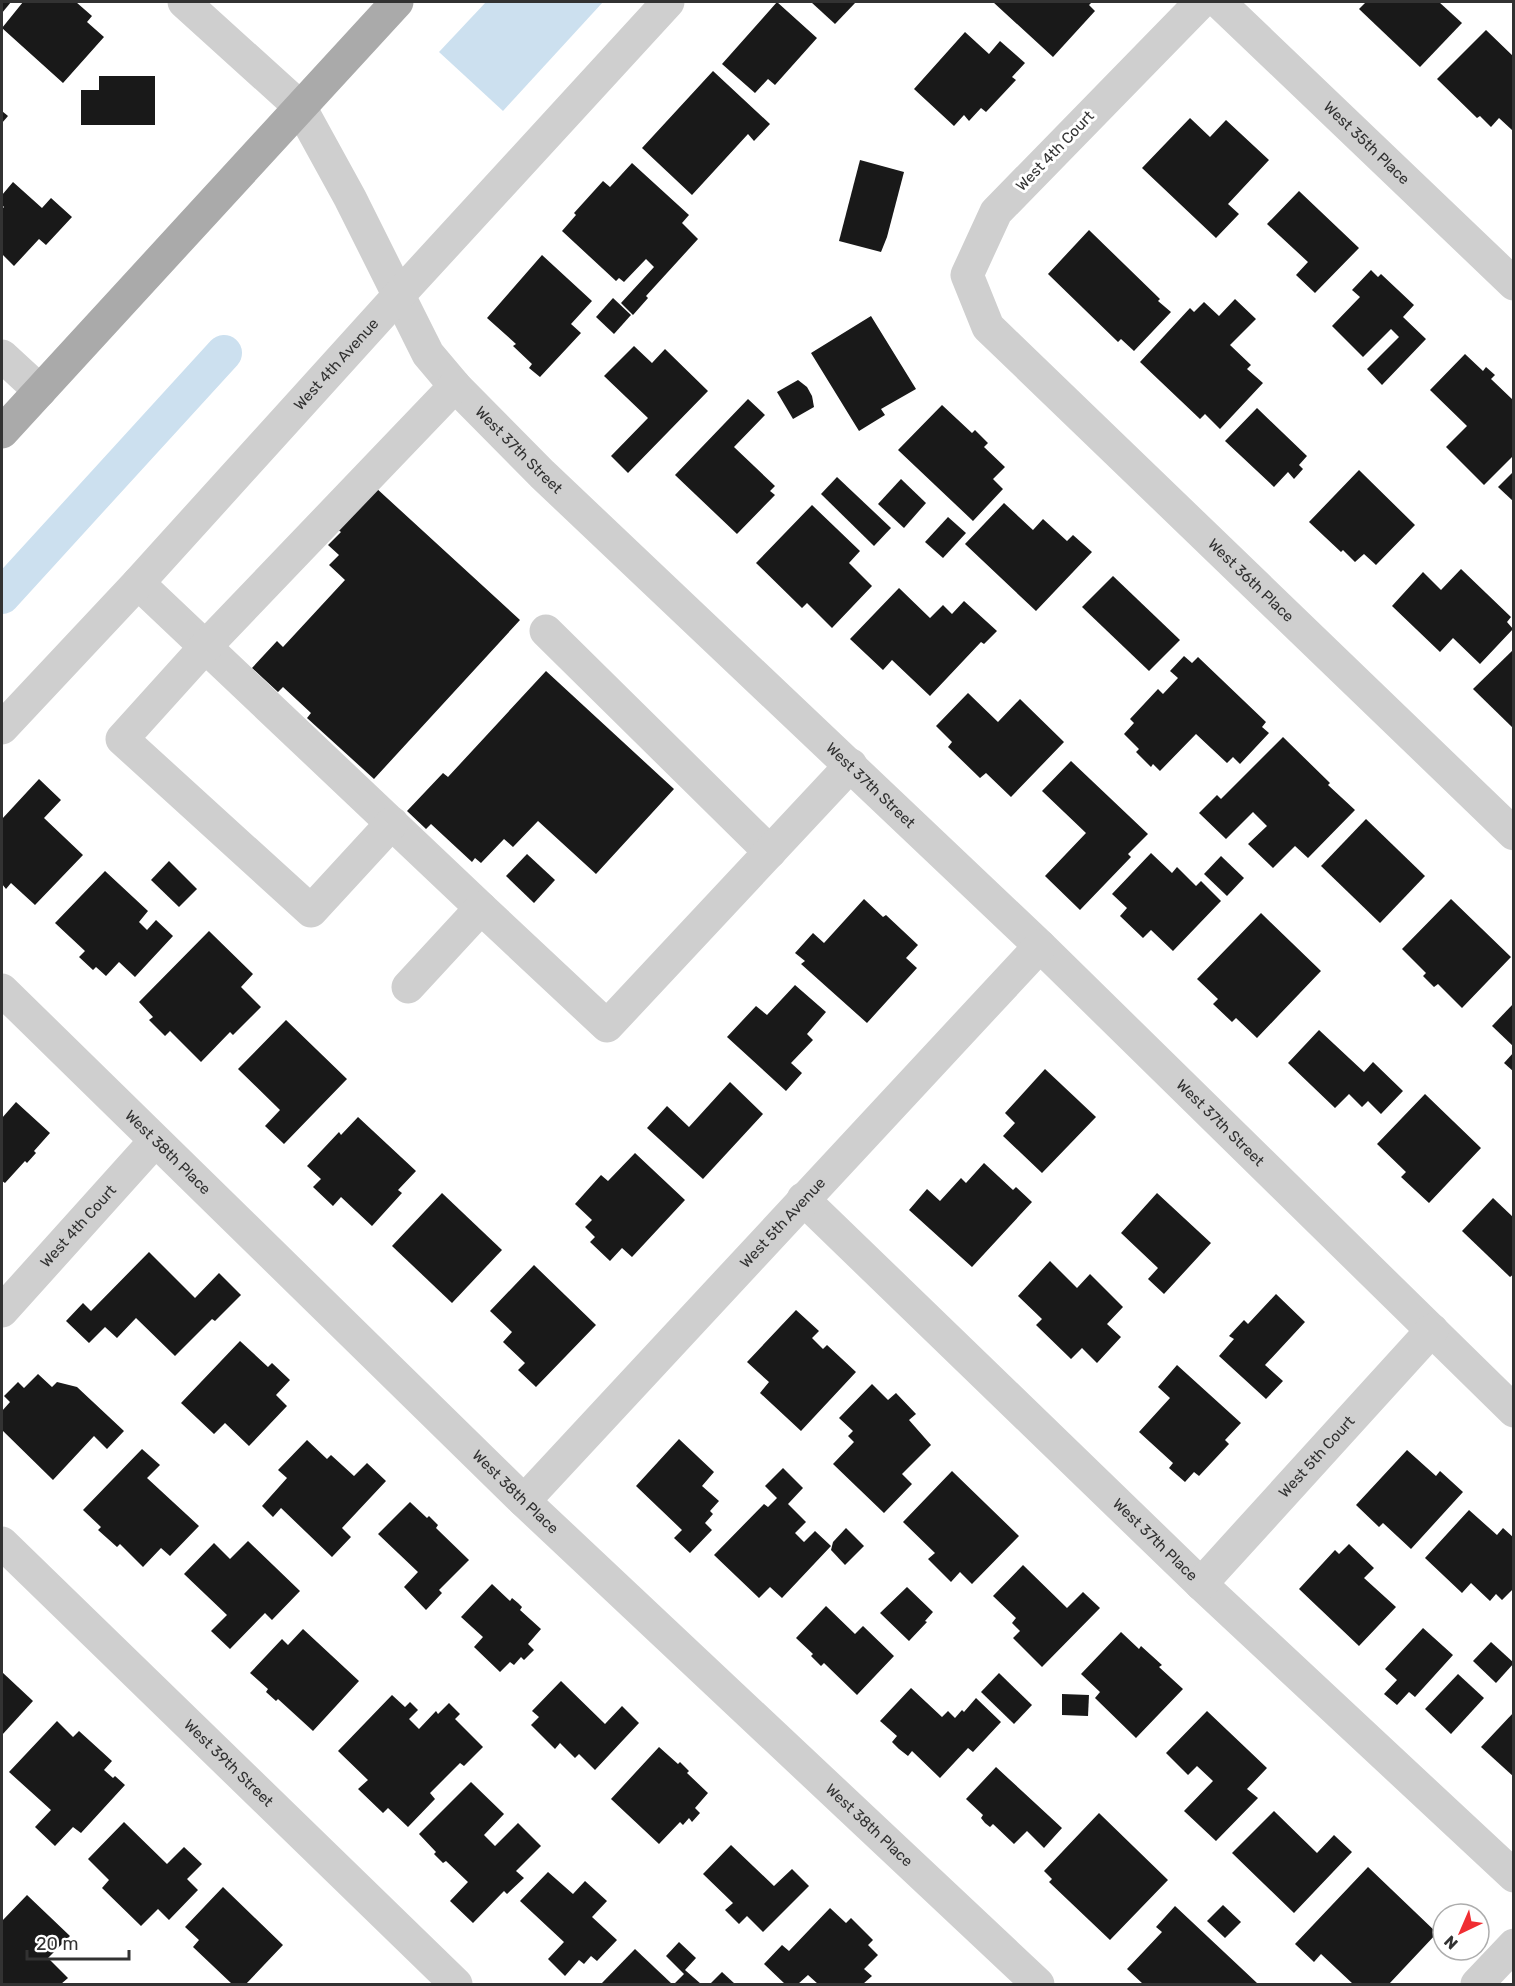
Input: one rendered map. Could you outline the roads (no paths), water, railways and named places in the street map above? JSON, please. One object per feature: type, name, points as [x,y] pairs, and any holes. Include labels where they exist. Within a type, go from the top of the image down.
[{"type":"main road","points":[[2,432],[397,2]]},
{"type":"street","name":"West 37th Street","points":[[184,2],[300,107],[350,198],[428,354],[455,386],[542,474],[1040,946],[1514,1411]]},
{"type":"street","name":"West 4th Avenue","points":[[2,728],[138,583],[668,2]]},
{"type":"street","name":"West 4th Court","points":[[988,327],[968,274],[996,212],[1201,2]]},
{"type":"street","name":"West 35th Place","points":[[1219,2],[1514,284]]},
{"type":"street","name":"West 36th Place","points":[[988,327],[1514,834]]},
{"type":"street","points":[[2,356],[40,391]]},
{"type":"street","points":[[392,823],[311,911],[122,739],[206,646],[455,386]]},
{"type":"street","points":[[138,583],[607,1026],[851,765]]},
{"type":"street","points":[[546,631],[770,852]]},
{"type":"street","points":[[408,987],[481,908]]},
{"type":"street","name":"West 5th Avenue","points":[[524,1501],[1040,946]]},
{"type":"street","name":"West 38th Place","points":[[2,990],[524,1501],[1038,1984]]},
{"type":"street","name":"West 4th Court","points":[[2,1311],[155,1141]]},
{"type":"street","name":"West 37th Place","points":[[803,1199],[1201,1584],[1514,1876]]},
{"type":"street","name":"West 5th Court","points":[[1201,1584],[1432,1330]]},
{"type":"street","name":"West 39th Street","points":[[2,1544],[456,1984]]},
{"type":"street","points":[[1477,1984],[1514,1946]]},
{"type":"water","points":[[486,2],[603,2],[503,111],[439,52]]},
{"type":"waterway","points":[[2,596],[224,353]]}]
